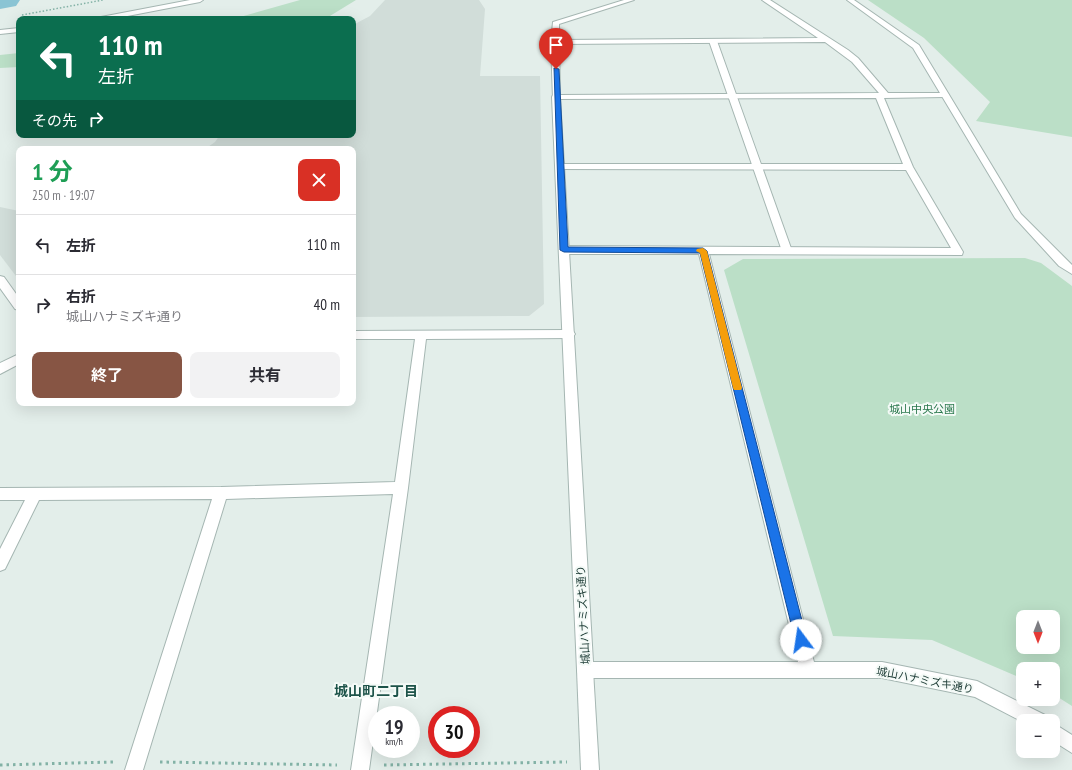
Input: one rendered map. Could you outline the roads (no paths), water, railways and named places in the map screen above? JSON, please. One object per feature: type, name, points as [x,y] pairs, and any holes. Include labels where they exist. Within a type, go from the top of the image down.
[{"type":"street","points":[[117,16],[200,0]]},
{"type":"street","name":"城山ハナミズキ通り","points":[[631,0],[555,23],[556,97],[585,670],[882,670],[977,690],[1025,714]]},
{"type":"street","points":[[564,250],[958,252],[909,167],[882,96],[855,60],[765,0]]},
{"type":"street","points":[[850,0],[916,47],[1018,216],[1063,263],[1072,270]]},
{"type":"street","points":[[0,32],[16,30]]},
{"type":"street","points":[[556,42],[825,40]]},
{"type":"street","points":[[712,41],[787,251]]},
{"type":"street","points":[[556,97],[945,95]]},
{"type":"street","points":[[560,167],[909,167]]},
{"type":"street","points":[[703,251],[808,670]]},
{"type":"street","points":[[0,280],[16,302]]},
{"type":"street","points":[[356,335],[421,336],[569,334]]},
{"type":"street","points":[[361,768],[421,336]]},
{"type":"street","points":[[0,369],[16,361]]},
{"type":"street","points":[[0,494],[221,493],[401,488]]},
{"type":"street","points":[[0,564],[36,493]]},
{"type":"street","points":[[135,766],[221,493]]},
{"type":"street","points":[[585,670],[589,766]]},
{"type":"street","points":[[1060,736],[1072,745]]},
{"type":"waterway","points":[[0,1],[6,0]]},
{"type":"district","name":"城山町二丁目","points":[[376,691]]},
{"type":"park label","name":"城山中央公園","points":[[922,409]]}]
